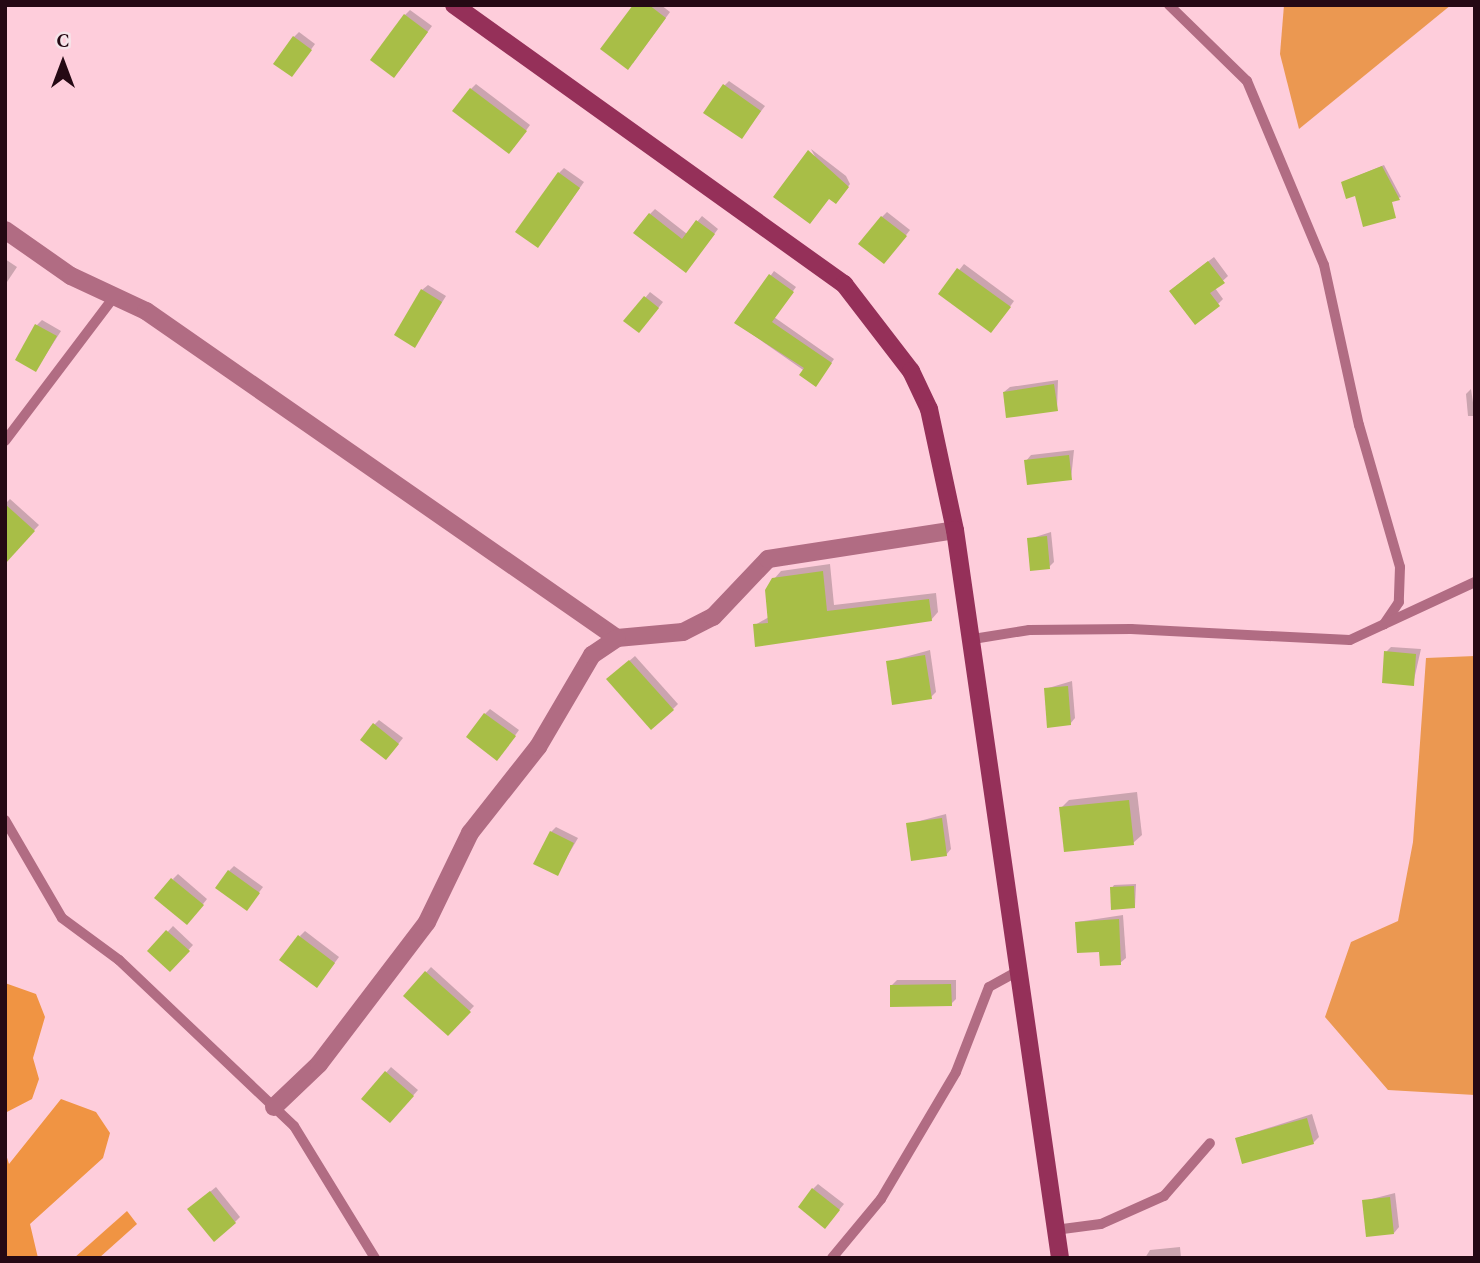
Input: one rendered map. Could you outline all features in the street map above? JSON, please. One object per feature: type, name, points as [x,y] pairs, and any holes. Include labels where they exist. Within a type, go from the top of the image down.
[{"type":"street","points":[[454,5],[844,284],[885,330],[929,409],[955,530],[973,639],[1060,1258]]},
{"type":"street","points":[[5,230],[113,298],[146,311],[617,638]]},
{"type":"street","points":[[274,1107],[319,1064],[427,922],[470,833],[538,747],[593,655],[617,638],[683,632],[713,617],[768,559],[955,530]]},
{"type":"lane","points":[[1169,5],[1247,81],[1324,265],[1359,425],[1401,567],[1399,602],[1384,624]]},
{"type":"lane","points":[[5,440],[113,298]]},
{"type":"lane","points":[[973,639],[1029,630],[1131,629],[1350,640],[1475,582]]},
{"type":"lane","points":[[5,820],[62,918],[118,960],[274,1107],[314,1150],[375,1258]]},
{"type":"lane","points":[[832,1258],[881,1199],[956,1072],[989,987],[1020,970]]},
{"type":"lane","points":[[1055,1230],[1101,1224],[1164,1196],[1210,1143]]},
{"type":"shaded area","points":[[1284,5],[1451,5],[1299,129],[1280,54]]},
{"type":"shaded area","points":[[1475,656],[1475,1095],[1388,1090],[1325,1017],[1351,942],[1398,921],[1413,842],[1426,658]]},
{"type":"shaded area","points":[[5,983],[36,994],[45,1017],[33,1058],[39,1079],[32,1099],[5,1113]]},
{"type":"shaded area","points":[[61,1099],[96,1112],[110,1133],[103,1158],[30,1224],[38,1258],[5,1258],[5,1151],[9,1164]]},
{"type":"shaded area","points":[[127,1211],[137,1224],[99,1258],[74,1258]]},
{"type":"building","points":[[633,5],[649,5],[666,18],[628,70],[600,49]]},
{"type":"building","points":[[404,14],[428,32],[394,78],[370,60]]},
{"type":"building","points":[[293,36],[312,50],[292,77],[273,64]]},
{"type":"building","points":[[723,84],[761,111],[742,139],[703,113]]},
{"type":"building","points":[[470,88],[527,131],[509,154],[452,111]]},
{"type":"building","points":[[808,150],[849,187],[836,204],[829,199],[810,224],[773,197]]},
{"type":"building","points":[[1382,166],[1400,200],[1392,202],[1396,218],[1363,227],[1355,196],[1346,199],[1341,182]]},
{"type":"building","points":[[558,172],[580,188],[538,248],[515,232]]},
{"type":"building","points":[[649,213],[682,239],[696,220],[715,234],[686,273],[633,233]]},
{"type":"building","points":[[881,216],[907,236],[884,264],[858,244]]},
{"type":"building","points":[[1208,261],[1225,283],[1210,293],[1220,306],[1195,325],[1169,291]]},
{"type":"building","points":[[957,268],[1011,307],[991,333],[938,294]]},
{"type":"building","points":[[769,274],[794,292],[772,322],[832,363],[816,387],[799,375],[804,368],[734,323]]},
{"type":"building","points":[[421,289],[442,302],[415,348],[394,335]]},
{"type":"building","points":[[644,296],[659,308],[639,333],[623,321]]},
{"type":"building","points":[[35,324],[57,336],[36,372],[15,360]]},
{"type":"building","points":[[1054,384],[1058,411],[1006,418],[1003,392]]},
{"type":"building","points":[[1069,455],[1072,480],[1027,485],[1024,460]]},
{"type":"building","points":[[5,504],[35,531],[5,564]]},
{"type":"building","points":[[1047,536],[1050,569],[1030,571],[1027,538]]},
{"type":"building","points":[[823,571],[827,611],[929,599],[932,621],[755,647],[753,624],[768,623],[765,590],[772,578]]},
{"type":"building","points":[[1384,651],[1416,654],[1414,686],[1382,683]]},
{"type":"building","points":[[925,655],[932,699],[892,705],[886,661]]},
{"type":"building","points":[[629,660],[674,710],[651,730],[606,679]]},
{"type":"building","points":[[1068,686],[1071,725],[1047,728],[1044,688]]},
{"type":"building","points":[[484,713],[516,736],[497,761],[466,737]]},
{"type":"building","points":[[373,723],[399,744],[386,760],[360,740]]},
{"type":"building","points":[[1129,800],[1134,845],[1064,852],[1059,807]]},
{"type":"building","points":[[942,818],[947,856],[911,861],[906,823]]},
{"type":"building","points":[[550,831],[574,843],[558,876],[533,864]]},
{"type":"building","points":[[228,870],[260,893],[247,911],[215,888]]},
{"type":"building","points":[[171,878],[204,905],[187,925],[154,898]]},
{"type":"building","points":[[1134,886],[1135,908],[1111,910],[1110,887]]},
{"type":"building","points":[[1119,919],[1121,965],[1100,966],[1099,952],[1077,953],[1075,922]]},
{"type":"building","points":[[166,930],[190,951],[170,972],[147,951]]},
{"type":"building","points":[[298,935],[335,963],[317,988],[279,960]]},
{"type":"building","points":[[425,971],[471,1012],[448,1036],[403,996]]},
{"type":"building","points":[[951,984],[952,1006],[890,1007],[890,985]]},
{"type":"building","points":[[385,1071],[414,1096],[390,1123],[361,1099]]},
{"type":"building","points":[[1307,1118],[1314,1144],[1242,1164],[1235,1138]]},
{"type":"building","points":[[812,1188],[840,1210],[825,1229],[798,1207]]},
{"type":"building","points":[[210,1191],[236,1223],[214,1242],[187,1209]]},
{"type":"building","points":[[1390,1197],[1394,1234],[1366,1237],[1362,1200]]}]
